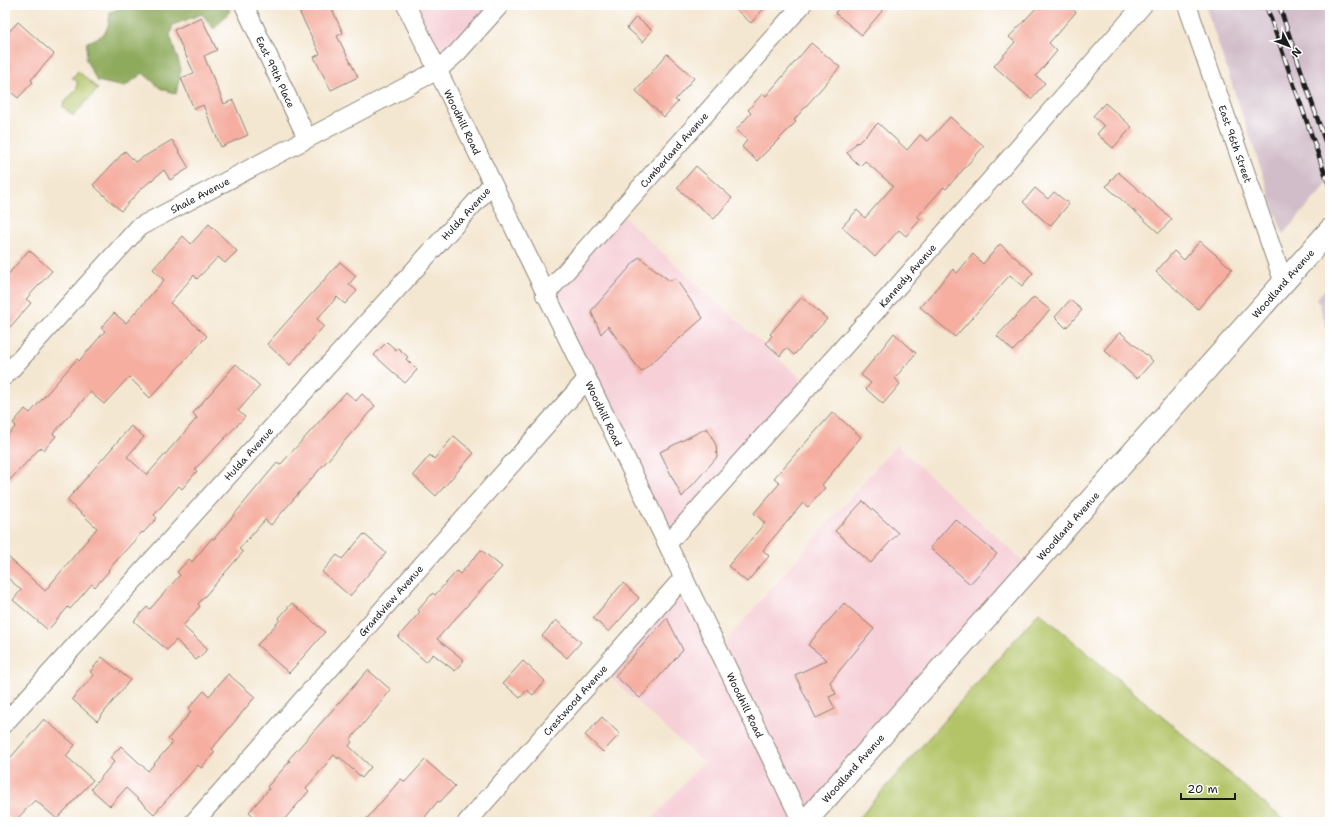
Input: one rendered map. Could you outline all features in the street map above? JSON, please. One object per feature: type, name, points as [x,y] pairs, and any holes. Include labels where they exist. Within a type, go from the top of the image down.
[{"type":"main road","name":"Woodland Avenue","points":[[805,822],[1330,230]]},
{"type":"street","name":"East 99th Place","points":[[244,5],[307,138]]},
{"type":"street","name":"Woodhill Road","points":[[406,5],[545,295],[668,543],[802,822]]},
{"type":"street","name":"Shale Avenue","points":[[5,376],[139,227],[438,70],[457,53],[500,5]]},
{"type":"street","name":"Cumberland Avenue","points":[[545,295],[802,5]]},
{"type":"street","name":"Kennedy Avenue","points":[[668,543],[887,299],[1143,5]]},
{"type":"street","name":"East 96th Street","points":[[1187,5],[1284,283]]},
{"type":"street","name":"Hulda Avenue","points":[[5,723],[492,184]]},
{"type":"street","name":"Grandview Avenue","points":[[194,822],[587,379]]},
{"type":"street","name":"Crestwood Avenue","points":[[466,822],[684,577]]},
{"type":"shaded area","points":[[406,5],[500,5],[438,70]]},
{"type":"shaded area","points":[[1205,5],[1330,5],[1330,181],[1283,234]]},
{"type":"shaded area","points":[[618,212],[809,386],[668,543],[545,295]]},
{"type":"shaded area","points":[[1330,284],[1330,337],[1317,298]]},
{"type":"shaded area","points":[[896,445],[1031,568],[805,822],[650,822],[703,762],[602,670],[684,577],[719,649]]},
{"type":"green space","points":[[126,5],[227,5],[230,11],[214,29],[202,14],[173,25],[170,35],[181,69],[176,94],[160,88],[143,73],[124,87],[97,81],[86,60],[87,42],[98,38],[105,32],[107,29],[110,12],[127,6]]},
{"type":"green space","points":[[78,71],[98,89],[73,116],[63,107],[64,103],[77,89],[77,81],[72,78]]},
{"type":"green space","points":[[1039,612],[1286,822],[855,822]]},
{"type":"building","points":[[296,5],[330,5],[343,33],[337,36],[358,77],[331,90],[314,57],[320,54]]},
{"type":"building","points":[[731,5],[767,5],[751,23]]},
{"type":"building","points":[[841,5],[887,5],[862,35],[835,13]]},
{"type":"building","points":[[1039,5],[1068,5],[1076,12],[1049,43],[1057,51],[1036,76],[1045,83],[1031,99],[994,66],[1015,42],[1009,37]]},
{"type":"building","points":[[201,17],[217,50],[204,56],[224,104],[233,100],[248,135],[221,147],[203,105],[194,109],[181,78],[194,73],[174,30]]},
{"type":"building","points":[[636,17],[652,30],[643,42],[627,28]]},
{"type":"building","points":[[18,22],[54,54],[31,80],[33,82],[18,98],[5,87],[5,36]]},
{"type":"building","points":[[811,43],[840,67],[794,120],[796,122],[757,161],[742,147],[747,140],[736,130],[751,113],[748,110],[763,93],[766,96]]},
{"type":"building","points":[[667,54],[694,78],[675,100],[678,102],[664,117],[636,91]]},
{"type":"building","points":[[1105,103],[1132,127],[1113,148],[1097,134],[1104,126],[1093,116]]},
{"type":"building","points":[[950,117],[984,146],[946,189],[944,187],[917,217],[921,219],[906,236],[899,230],[875,257],[842,227],[857,210],[865,218],[893,186],[865,161],[860,166],[847,153],[878,123],[907,150],[920,135],[928,141]]},
{"type":"building","points":[[172,140],[189,168],[170,180],[164,170],[141,189],[121,211],[93,185],[125,151],[135,162]]},
{"type":"building","points":[[696,166],[732,198],[714,219],[677,188]]},
{"type":"building","points":[[1118,172],[1172,219],[1159,233],[1106,186]]},
{"type":"building","points":[[1035,188],[1048,199],[1054,192],[1069,204],[1050,226],[1023,202]]},
{"type":"building","points":[[209,224],[237,251],[225,263],[218,257],[197,279],[194,275],[170,303],[207,336],[150,398],[129,377],[104,404],[90,392],[53,434],[56,436],[44,450],[41,447],[5,485],[5,438],[16,426],[13,423],[25,409],[30,413],[77,359],[79,361],[105,331],[101,328],[114,313],[126,323],[164,280],[153,269],[183,236],[191,244]]},
{"type":"building","points":[[1200,241],[1232,269],[1198,309],[1156,272],[1174,251],[1184,260]]},
{"type":"building","points":[[1000,244],[1033,273],[1022,286],[1010,275],[955,337],[920,307],[953,269],[957,273],[973,254],[983,264]]},
{"type":"building","points":[[29,250],[52,271],[26,299],[31,303],[5,333],[5,278]]},
{"type":"building","points":[[639,257],[670,281],[675,278],[703,318],[641,372],[608,326],[601,334],[591,311]]},
{"type":"building","points":[[340,262],[356,276],[349,284],[357,291],[345,304],[337,297],[317,319],[324,326],[290,365],[267,344]]},
{"type":"building","points":[[802,297],[827,319],[794,355],[786,348],[780,356],[766,343],[772,336],[770,334]]},
{"type":"building","points":[[1034,297],[1050,310],[1013,351],[997,336]]},
{"type":"building","points":[[1070,300],[1082,310],[1066,328],[1055,317]]},
{"type":"building","points":[[1120,332],[1153,361],[1137,379],[1104,350]]},
{"type":"building","points":[[894,333],[916,353],[895,378],[900,384],[883,404],[866,389],[871,383],[861,375]]},
{"type":"building","points":[[387,342],[396,350],[398,348],[408,357],[406,359],[417,370],[405,383],[374,355]]},
{"type":"building","points":[[236,364],[260,386],[238,411],[245,417],[195,469],[197,471],[182,489],[179,486],[154,515],[157,518],[143,533],[142,532],[95,587],[92,584],[70,609],[68,607],[48,630],[13,600],[21,590],[5,575],[5,554],[45,591],[97,528],[67,500],[131,426],[144,437],[127,457],[147,475],[197,418],[193,413]]},
{"type":"building","points":[[346,392],[356,401],[362,394],[375,406],[271,525],[265,520],[239,549],[243,552],[198,604],[200,606],[183,626],[208,649],[196,660],[176,640],[167,650],[134,621],[147,607],[150,609],[180,575],[177,572],[189,559],[192,562],[212,538],[214,539],[277,463],[280,465]]},
{"type":"building","points":[[833,412],[861,437],[822,485],[825,488],[808,507],[803,503],[763,550],[769,556],[747,582],[728,566],[765,523],[754,513],[780,483],[774,478]]},
{"type":"building","points":[[707,428],[716,445],[717,457],[682,497],[660,452]]},
{"type":"building","points":[[454,436],[474,453],[436,496],[413,475],[430,455],[434,459]]},
{"type":"building","points":[[863,501],[898,533],[871,563],[835,531]]},
{"type":"building","points":[[955,519],[997,554],[970,584],[930,548]]},
{"type":"building","points":[[364,534],[386,553],[350,596],[322,572],[337,555],[342,559]]},
{"type":"building","points":[[481,550],[502,567],[437,639],[464,660],[455,671],[433,654],[426,662],[398,637],[420,612],[418,610],[433,593],[435,595],[457,571],[460,574]]},
{"type":"building","points":[[623,583],[639,598],[609,632],[593,618]]},
{"type":"building","points":[[292,603],[325,632],[289,673],[257,645],[280,620],[278,619]]},
{"type":"building","points":[[844,603],[874,629],[830,682],[836,694],[829,697],[835,709],[816,718],[795,675],[827,660],[808,645]]},
{"type":"building","points":[[667,618],[683,650],[640,698],[615,676]]},
{"type":"building","points":[[556,620],[581,642],[567,658],[542,636]]},
{"type":"building","points":[[102,657],[130,680],[97,721],[72,699],[94,675],[90,672]]},
{"type":"building","points":[[523,661],[545,681],[533,695],[527,690],[520,698],[503,683]]},
{"type":"building","points":[[368,670],[391,690],[350,740],[352,742],[349,746],[371,767],[362,778],[339,757],[338,759],[334,755],[306,788],[309,791],[282,822],[261,822],[249,812],[269,789],[267,787],[290,761],[288,760]]},
{"type":"building","points":[[228,674],[255,697],[212,749],[215,752],[201,768],[198,765],[154,814],[126,788],[110,806],[91,789],[114,762],[110,758],[121,746],[148,771],[172,743],[168,739],[191,712],[188,709],[204,691],[209,696]]},
{"type":"building","points":[[602,717],[620,734],[603,752],[585,735]]},
{"type":"building","points":[[44,719],[75,745],[66,756],[93,780],[57,819],[35,800],[14,822],[5,814],[5,764]]},
{"type":"building","points":[[425,760],[455,786],[440,802],[438,801],[421,822],[364,822],[401,779],[405,782]]},
{"type":"railway","points":[[1266,5],[1330,188]]},
{"type":"railway","points":[[1279,5],[1330,156]]}]
